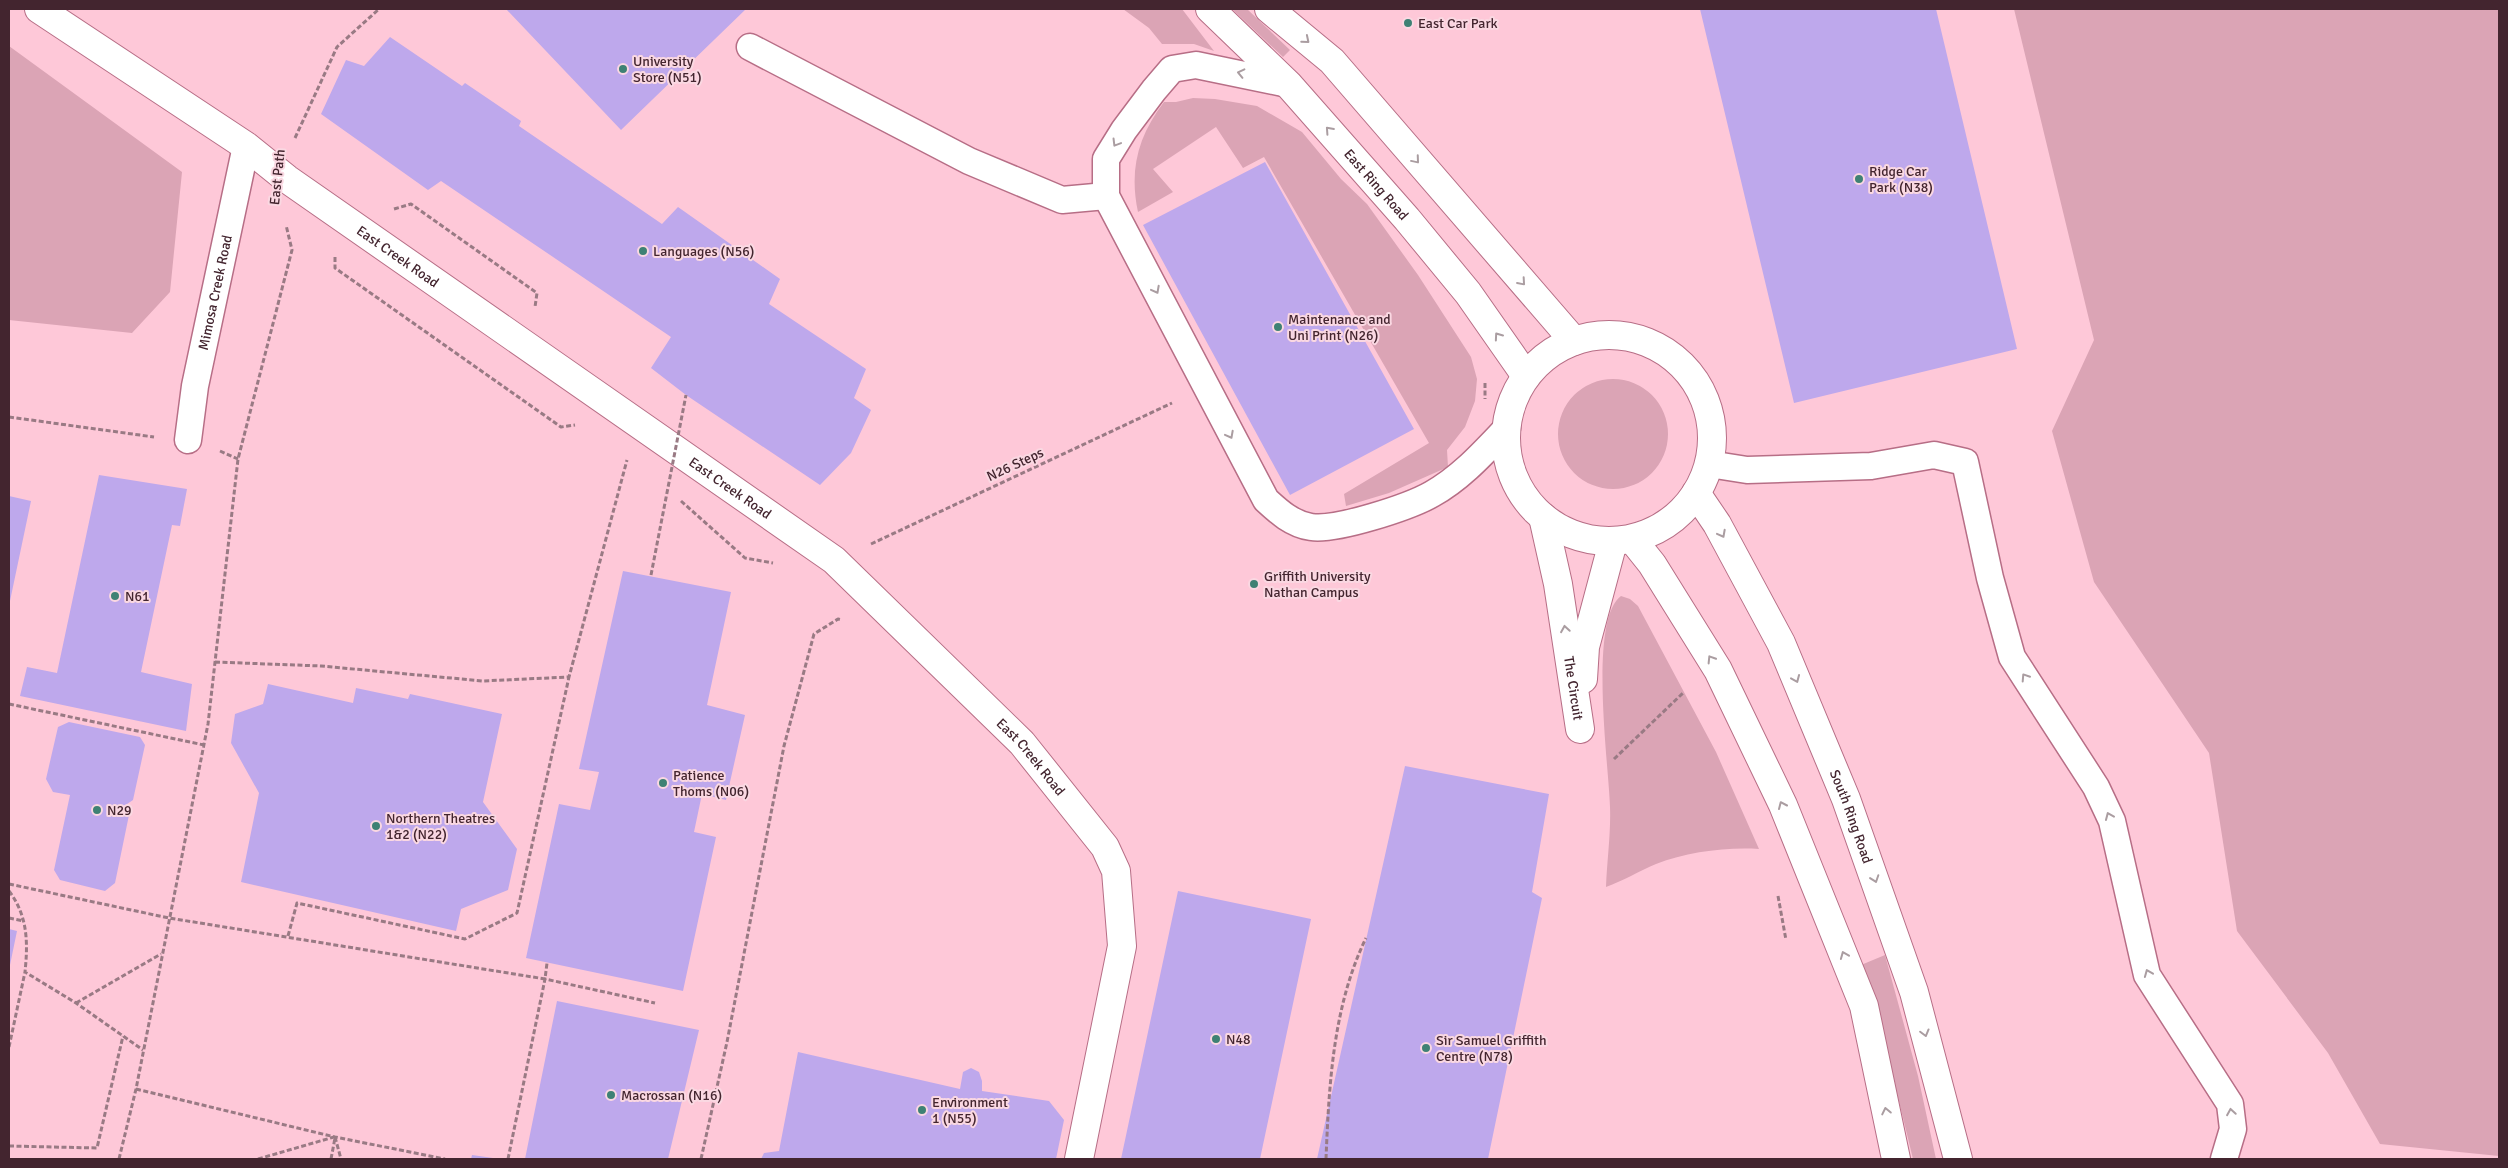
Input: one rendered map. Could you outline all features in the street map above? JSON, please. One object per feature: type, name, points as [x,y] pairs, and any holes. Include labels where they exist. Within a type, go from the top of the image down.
[{"type":"street","name":"East Creek Road","points":[[39,9],[246,146],[287,179],[834,560],[1028,751],[1105,847],[1116,871],[1122,946],[1079,1159]]},
{"type":"street","name":"East Ring Road","points":[[1210,9],[1288,84],[1407,218],[1468,293],[1526,376]]},
{"type":"street","points":[[1269,9],[1332,61],[1574,341]]},
{"type":"street","points":[[1604,335],[1629,335],[1648,340],[1688,372],[1704,400],[1712,431],[1709,464],[1696,493],[1679,514],[1658,530],[1622,540],[1588,540],[1564,531],[1543,518],[1522,492],[1509,462],[1507,428],[1513,401],[1526,376],[1539,362],[1574,341],[1604,335]]},
{"type":"street","name":"South Ring Road","points":[[1696,493],[1717,524],[1781,643],[1846,799],[1914,992],[1958,1159]]},
{"type":"street","name":"The Circuit","points":[[1543,518],[1558,584],[1580,729],[1585,647],[1622,540]]},
{"type":"street","points":[[1622,540],[1652,564],[1718,670],[1783,805],[1864,1006],[1896,1159]]},
{"type":"lane","points":[[750,47],[969,161],[1053,197],[1062,200],[1106,196]]},
{"type":"lane","points":[[1288,84],[1196,65],[1172,69],[1130,122],[1106,159],[1106,196],[1266,500],[1279,513],[1292,521],[1312,528],[1338,524],[1406,506],[1433,494],[1455,478],[1507,428]]},
{"type":"lane","name":"Mimosa Creek Road","points":[[188,440],[195,386],[246,146]]},
{"type":"lane","points":[[1709,464],[1747,470],[1871,466],[1934,455],[1965,462],[1990,578],[2012,656],[2096,787],[2112,821],[2147,975],[2230,1104],[2233,1129],[2224,1159]]},
{"type":"path","name":"East Path","points":[[119,1159],[136,1089],[204,745],[238,459],[292,250],[284,216],[289,150],[337,47],[379,9]]},
{"type":"path","points":[[335,250],[335,268],[561,427],[583,423]]},
{"type":"path","points":[[1485,382],[1485,401]]},
{"type":"path","points":[[651,575],[686,395]]},
{"type":"path","name":"N26 Steps","points":[[868,546],[1172,404]]},
{"type":"path","points":[[9,417],[128,435],[188,440],[238,459]]},
{"type":"path","points":[[288,936],[297,903],[465,939],[517,913],[569,677],[629,455]]},
{"type":"path","points":[[665,487],[672,494]]},
{"type":"path","points":[[680,500],[745,558],[777,563]]},
{"type":"path","points":[[701,1159],[727,1042],[784,746],[814,634],[838,619],[845,620]]},
{"type":"path","points":[[215,662],[321,666],[483,681],[569,677]]},
{"type":"path","points":[[1614,759],[1683,693]]},
{"type":"path","points":[[9,704],[204,745]]},
{"type":"path","points":[[9,884],[169,918],[545,979],[655,1003]]},
{"type":"path","points":[[9,891],[16,900],[24,921],[28,946],[25,972],[9,1047]]},
{"type":"path","points":[[9,918],[24,921]]},
{"type":"path","points":[[1326,1159],[1331,1066],[1353,965],[1366,938]]},
{"type":"path","points":[[76,1004],[162,954]]},
{"type":"path","points":[[508,1159],[547,963]]},
{"type":"path","points":[[25,972],[143,1050]]},
{"type":"path","points":[[9,1146],[97,1148],[123,1036]]},
{"type":"path","points":[[136,1089],[335,1137],[445,1159]]},
{"type":"path","points":[[258,1159],[335,1137]]},
{"type":"path","points":[[330,1159],[335,1137]]},
{"type":"path","points":[[335,1137],[341,1159]]},
{"type":"shaded area","name":"Griffith University Nathan Campus","points":[[9,9],[2499,9],[2499,1159],[9,1159]]},
{"type":"shaded area","points":[[1123,9],[1182,9],[1214,51],[1194,44],[1162,44],[1149,28]]},
{"type":"shaded area","points":[[1232,9],[1247,9],[1290,50],[1283,57]]},
{"type":"shaded area","points":[[2014,9],[2499,9],[2499,1156],[2380,1144],[2328,1053],[2237,931],[2209,753],[2094,582],[2052,431],[2094,340]]},
{"type":"shaded area","points":[[9,46],[182,172],[170,292],[132,333],[9,320]]},
{"type":"shaded area","points":[[1193,98],[1215,99],[1257,106],[1302,132],[1341,179],[1367,204],[1418,275],[1471,357],[1477,379],[1475,401],[1465,427],[1447,450],[1448,467],[1389,493],[1346,506],[1344,494],[1429,443],[1264,157],[1243,168],[1216,127],[1153,169],[1173,192],[1138,212],[1135,197],[1135,168],[1142,141],[1148,128],[1164,102],[1176,102]]},
{"type":"shaded area","points":[[1613,379],[1634,383],[1652,395],[1664,413],[1668,434],[1664,455],[1652,473],[1634,485],[1613,489],[1592,485],[1574,473],[1562,455],[1558,434],[1562,413],[1574,395],[1592,383]]},
{"type":"shaded area","points":[[1621,596],[1630,599],[1638,606],[1716,752],[1759,849],[1720,850],[1681,856],[1656,864],[1606,887],[1610,817],[1604,729],[1603,663],[1605,633],[1611,610]]},
{"type":"shaded area","points":[[1885,955],[1918,1076],[1936,1159],[1913,1159],[1878,1015],[1861,965]]},
{"type":"building","name":"University Store (N51)","points":[[506,9],[746,9],[621,130]]},
{"type":"building","name":"Ridge Car Park (N38)","points":[[1700,9],[1936,9],[2017,349],[1794,403]]},
{"type":"building","name":"Languages (N56)","points":[[390,37],[462,86],[465,83],[521,121],[519,126],[662,224],[678,207],[780,279],[769,304],[866,369],[854,398],[871,410],[851,453],[820,485],[686,395],[651,368],[671,337],[441,181],[428,190],[321,114],[346,60],[364,66]]},
{"type":"building","name":"Maintenance and Uni Print (N26)","points":[[1265,162],[1414,429],[1290,495],[1143,225]]},
{"type":"building","name":"N61","points":[[99,475],[187,489],[180,526],[172,525],[141,672],[192,684],[186,731],[20,696],[27,667],[57,673]]},
{"type":"building","points":[[9,496],[31,501],[10,601],[9,600]]},
{"type":"building","name":"Patience Thoms (N06)","points":[[623,571],[731,592],[707,705],[745,715],[726,800],[702,794],[694,832],[716,837],[683,991],[526,958],[559,804],[590,810],[599,772],[579,769]]},
{"type":"building","name":"Northern Theatres 1&2 (N22)","points":[[268,684],[353,703],[356,688],[408,699],[410,694],[502,714],[483,802],[517,849],[508,890],[461,909],[456,931],[241,882],[259,793],[231,743],[235,714],[263,704]]},
{"type":"building","name":"N29","points":[[69,722],[140,737],[145,745],[133,800],[124,806],[129,815],[115,883],[105,891],[60,880],[54,870],[70,795],[53,792],[46,779],[58,727]]},
{"type":"building","name":"Sir Samuel Griffith Centre (N78)","points":[[1405,766],[1549,794],[1532,892],[1542,898],[1488,1159],[1317,1159]]},
{"type":"building","name":"N48","points":[[1178,891],[1311,919],[1260,1159],[1121,1159]]},
{"type":"building","points":[[9,929],[17,931],[10,965],[9,965]]},
{"type":"building","name":"Macrossan (N16)","points":[[557,1001],[699,1030],[668,1159],[525,1159]]},
{"type":"building","name":"Environment 1 (N55)","points":[[798,1052],[960,1089],[963,1072],[971,1068],[979,1072],[982,1081],[982,1091],[1049,1101],[1064,1120],[1056,1159],[761,1159],[764,1153],[779,1151]]},
{"type":"building","points":[[472,1155],[493,1158],[471,1159]]},
{"type":"place","name":"East Car Park","points":[[1408,23]]},
{"type":"place","name":"University Store (N51)","points":[[623,69]]},
{"type":"place","name":"Ridge Car Park (N38)","points":[[1859,179]]},
{"type":"place","name":"Languages (N56)","points":[[643,251]]},
{"type":"place","name":"Maintenance and Uni Print (N26)","points":[[1278,327]]},
{"type":"place","name":"Griffith University Nathan Campus","points":[[1254,584]]},
{"type":"place","name":"N61","points":[[115,596]]},
{"type":"place","name":"Patience Thoms (N06)","points":[[663,783]]},
{"type":"place","name":"N29","points":[[97,810]]},
{"type":"place","name":"Northern Theatres 1&2 (N22)","points":[[376,826]]},
{"type":"place","name":"N48","points":[[1216,1039]]},
{"type":"place","name":"Sir Samuel Griffith Centre (N78)","points":[[1426,1048]]},
{"type":"place","name":"Macrossan (N16)","points":[[611,1095]]},
{"type":"place","name":"Environment 1 (N55)","points":[[922,1110]]}]
